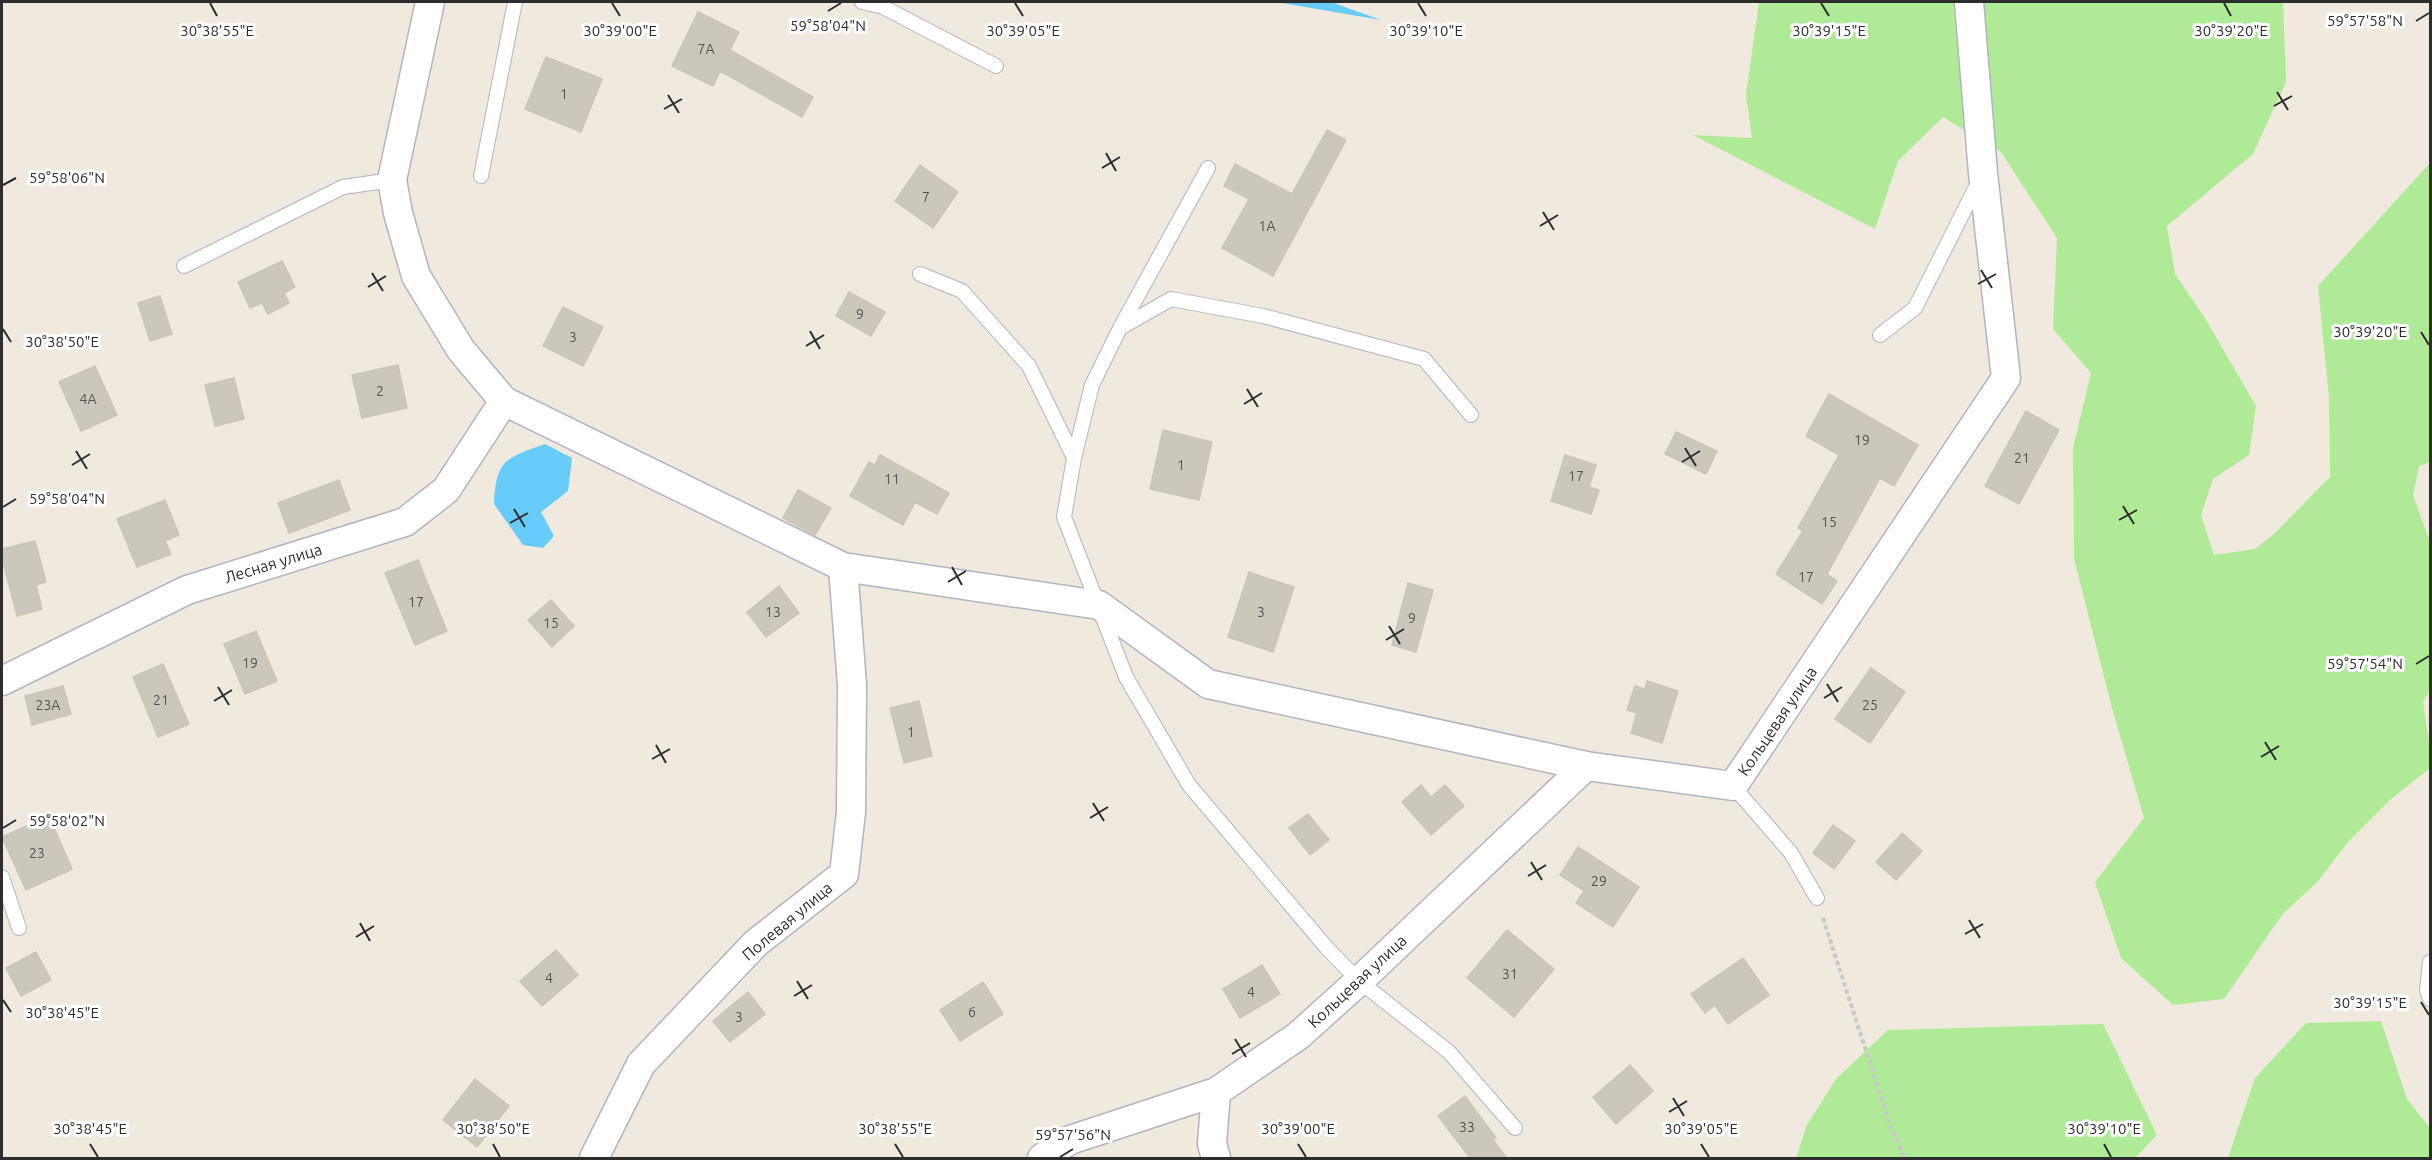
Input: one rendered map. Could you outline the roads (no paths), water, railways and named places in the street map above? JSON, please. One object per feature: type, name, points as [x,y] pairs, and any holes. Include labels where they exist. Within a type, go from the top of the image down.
[{"type":"street","points":[[430,2],[392,180],[398,213],[416,276],[461,350],[504,401],[843,567],[1099,605],[1208,684],[1587,766]]},
{"type":"street","name":"Кольцевая улица","points":[[1042,1158],[1070,1140],[1216,1092],[1298,1036],[1587,766],[1734,786],[2006,378],[1983,173],[1969,2]]},
{"type":"street","name":"Лесная улица","points":[[2,681],[187,590],[405,522],[446,490],[504,401]]},
{"type":"street","name":"Полевая улица","points":[[594,1158],[641,1064],[756,943],[844,874],[851,812],[852,685],[843,567]]},
{"type":"street","points":[[1216,1092],[1212,1144],[1216,1158]]},
{"type":"lane","points":[[481,176],[515,2]]},
{"type":"lane","points":[[862,2],[883,7],[996,66]]},
{"type":"lane","points":[[1208,168],[1120,328],[1092,385],[1074,458],[1064,517],[1126,677],[1189,785],[1326,947],[1359,981],[1449,1052],[1515,1128]]},
{"type":"lane","points":[[1880,336],[1915,308],[1983,173]]},
{"type":"lane","points":[[184,266],[344,188],[392,180]]},
{"type":"lane","points":[[920,274],[962,291],[1029,366],[1074,458]]},
{"type":"lane","points":[[1120,328],[1171,299],[1263,316],[1424,359],[1471,415]]},
{"type":"lane","points":[[1734,786],[1791,853],[1817,898]]},
{"type":"lane","points":[[2,877],[19,928]]},
{"type":"lane","points":[[2430,962],[2427,990],[2430,999]]},
{"type":"water","points":[[1276,2],[1331,2],[1381,20]]},
{"type":"water","points":[[545,444],[572,458],[568,491],[541,512],[554,536],[543,548],[523,545],[494,504],[497,478],[506,462],[512,457]]}]
